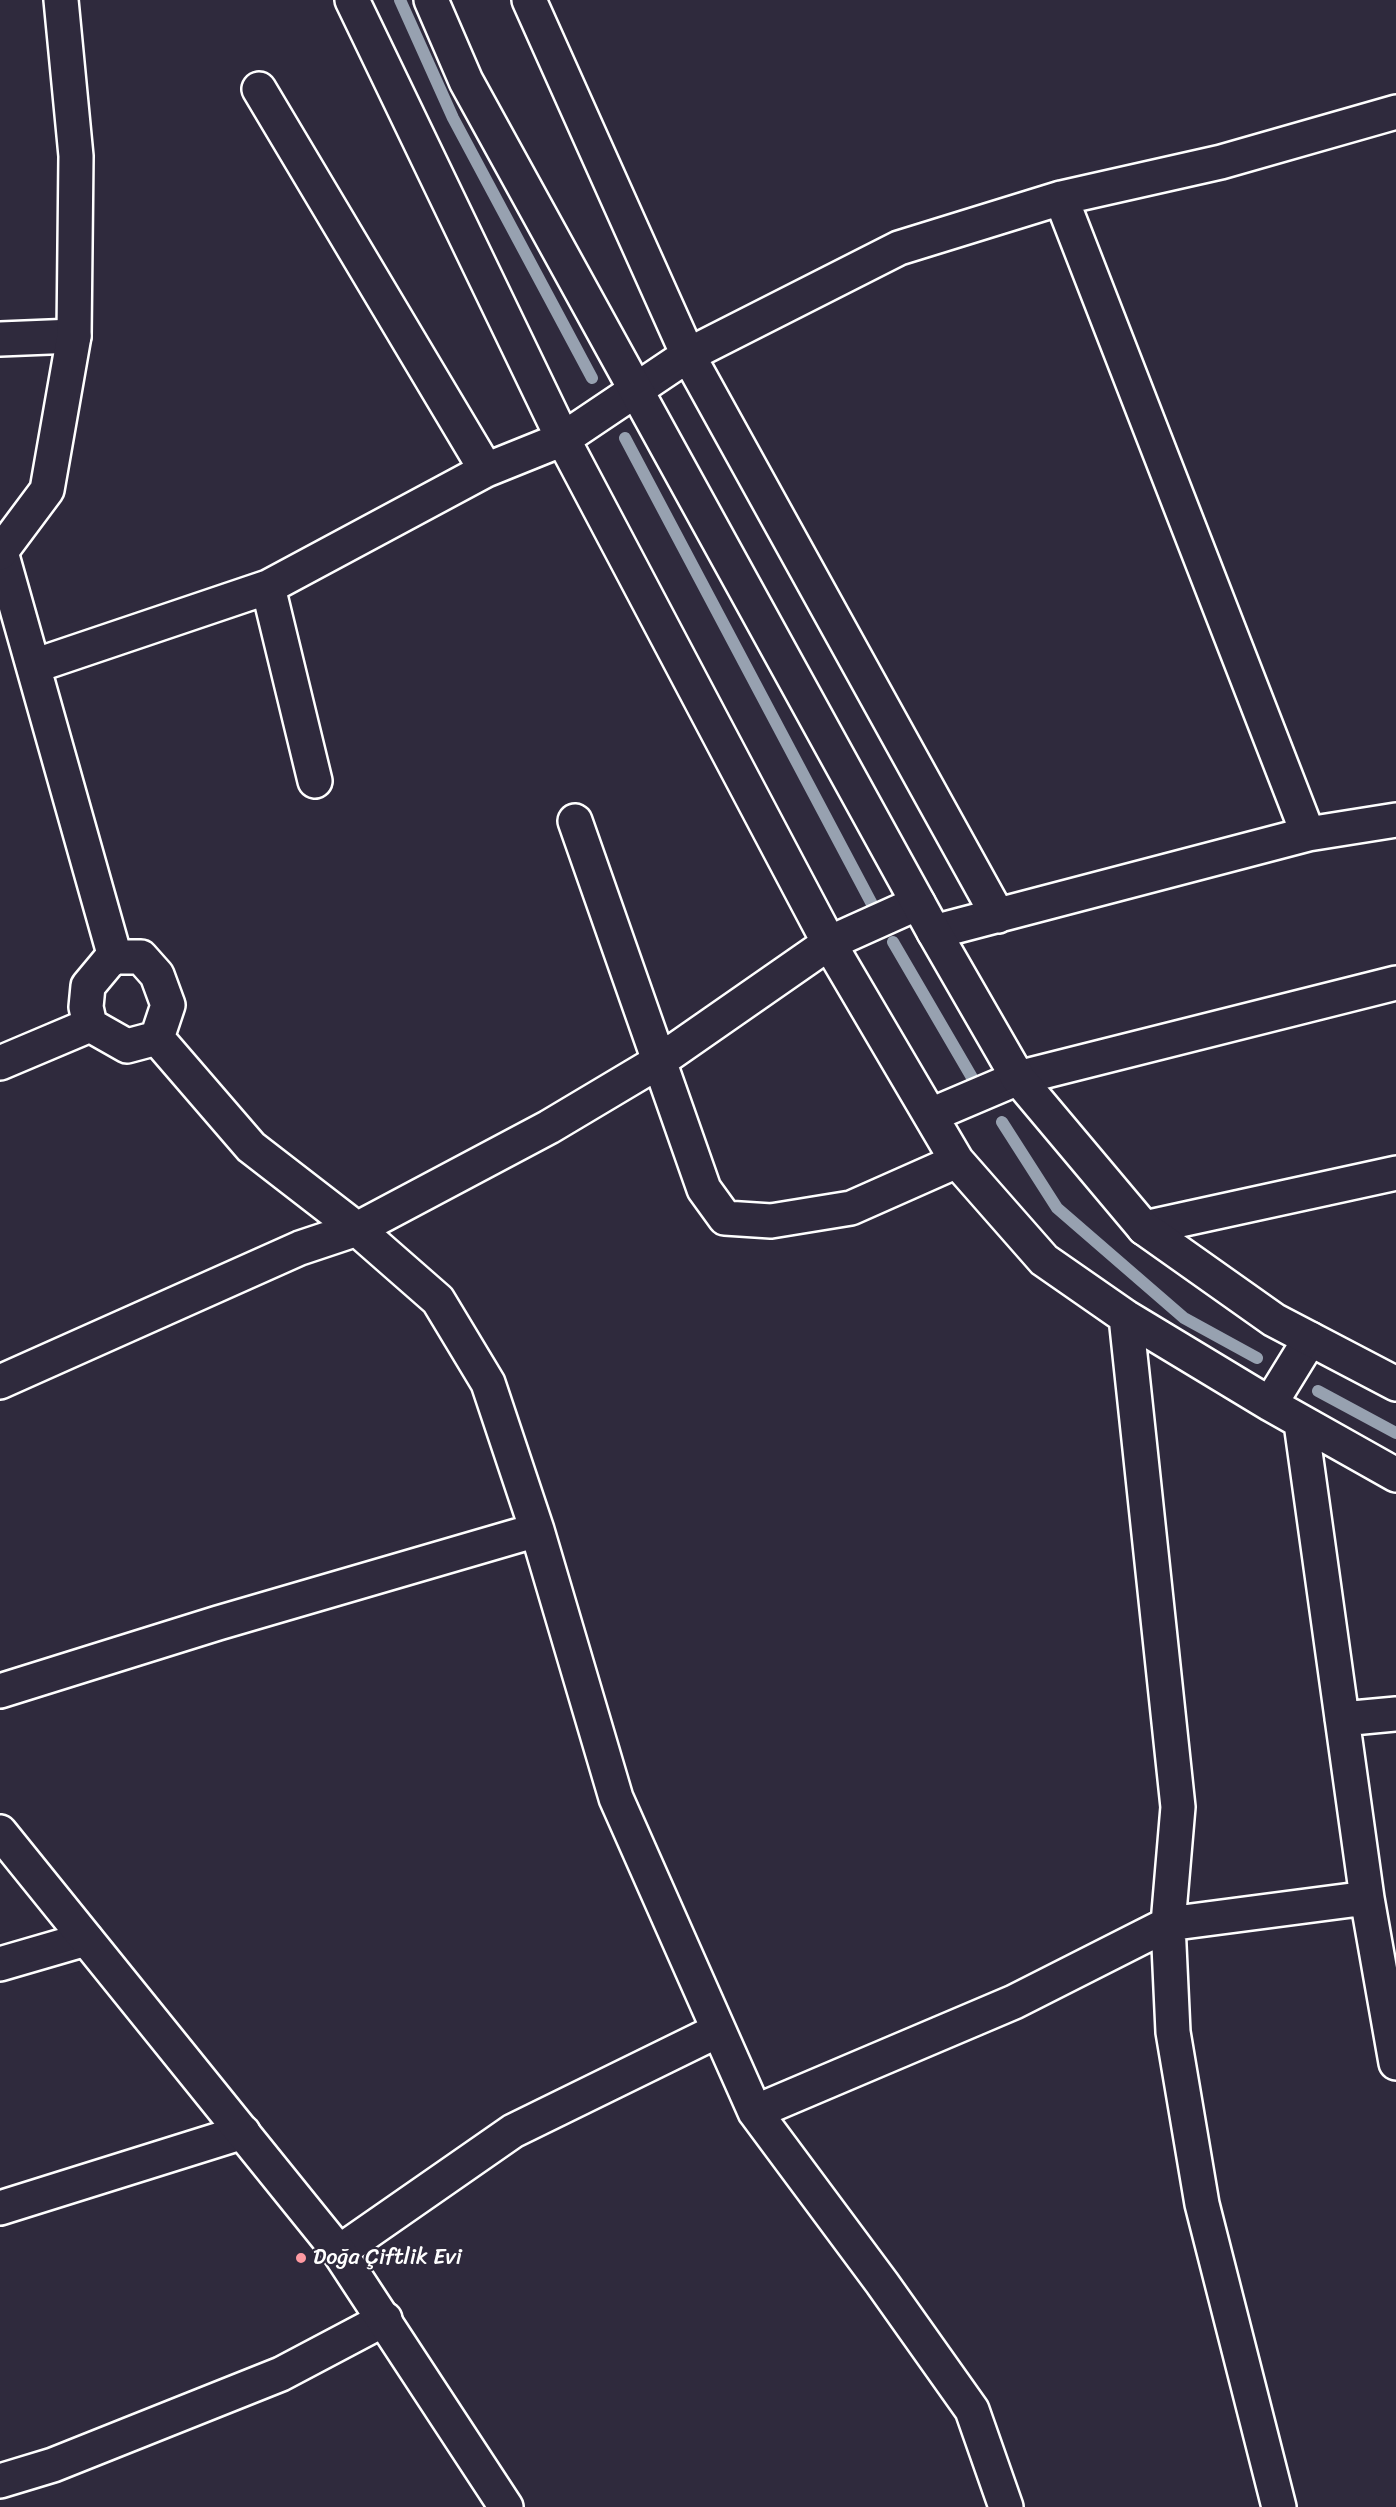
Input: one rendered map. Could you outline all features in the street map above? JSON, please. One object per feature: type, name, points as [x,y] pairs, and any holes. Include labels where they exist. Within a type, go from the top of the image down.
[{"type":"street","points":[[61,0],[76,156],[74,336],[47,490],[1,553],[115,957]]},
{"type":"street","points":[[352,0],[563,439],[829,943],[957,1161],[1044,1260],[1126,1317],[1301,1423],[1396,1475]]},
{"type":"street","points":[[431,0],[466,81],[934,932],[1018,1078],[1144,1228],[1274,1320],[1396,1384]]},
{"type":"street","points":[[529,0],[688,355],[998,916]]},
{"type":"street","points":[[259,89],[486,470]]},
{"type":"street","points":[[34,666],[268,587],[486,470],[563,439],[688,355],[899,248],[1061,198],[1221,162],[1396,112]]},
{"type":"street","points":[[1061,198],[1308,834]]},
{"type":"street","points":[[0,339],[74,336]]},
{"type":"street","points":[[268,587],[315,781]]},
{"type":"street","points":[[934,932],[1308,834],[1396,820]]},
{"type":"street","points":[[575,821],[704,1189],[725,1218],[771,1221],[851,1208],[957,1161]]},
{"type":"street","points":[[0,1382],[300,1248],[357,1229],[549,1126],[658,1062],[829,943],[918,903]]},
{"type":"street","points":[[115,957],[141,957],[158,975],[168,1005],[158,1038],[127,1046],[90,1025],[86,1007],[88,986],[115,957]]},
{"type":"street","points":[[931,1116],[1018,1078],[1396,983]]},
{"type":"street","points":[[0,1063],[90,1025]]},
{"type":"street","points":[[158,1038],[251,1147],[357,1229],[438,1300],[488,1383],[537,1530],[616,1798],[717,2031],[755,2112],[882,2283],[972,2410],[1006,2507]]},
{"type":"street","points":[[1144,1228],[1396,1173]]},
{"type":"street","points":[[1126,1317],[1178,1807],[1168,1924],[1173,2032],[1202,2204],[1279,2507]]},
{"type":"street","points":[[1270,1404],[1310,1339]]},
{"type":"street","points":[[1301,1423],[1367,1898],[1396,2063]]},
{"type":"street","points":[[0,1691],[218,1623],[537,1530]]},
{"type":"street","points":[[1342,1719],[1396,1714]]},
{"type":"street","points":[[0,1832],[339,2252],[506,2507]]},
{"type":"street","points":[[755,2112],[1014,2002],[1168,1924],[1367,1898]]},
{"type":"street","points":[[0,1964],[86,1939]]},
{"type":"street","points":[[339,2252],[513,2131],[717,2031]]},
{"type":"street","points":[[0,2208],[243,2132]]},
{"type":"street","points":[[0,2481],[53,2465],[281,2374],[385,2319]]},
{"type":"waterway","points":[[400,0],[453,118],[592,378]]},
{"type":"waterway","points":[[625,438],[873,906]]},
{"type":"waterway","points":[[893,942],[974,1081]]},
{"type":"waterway","points":[[1002,1122],[1057,1208],[1184,1318],[1257,1358]]},
{"type":"waterway","points":[[1318,1391],[1396,1433]]},
{"type":"place","name":"Doğa Çiftlik Evi","points":[[301,2258]]}]
